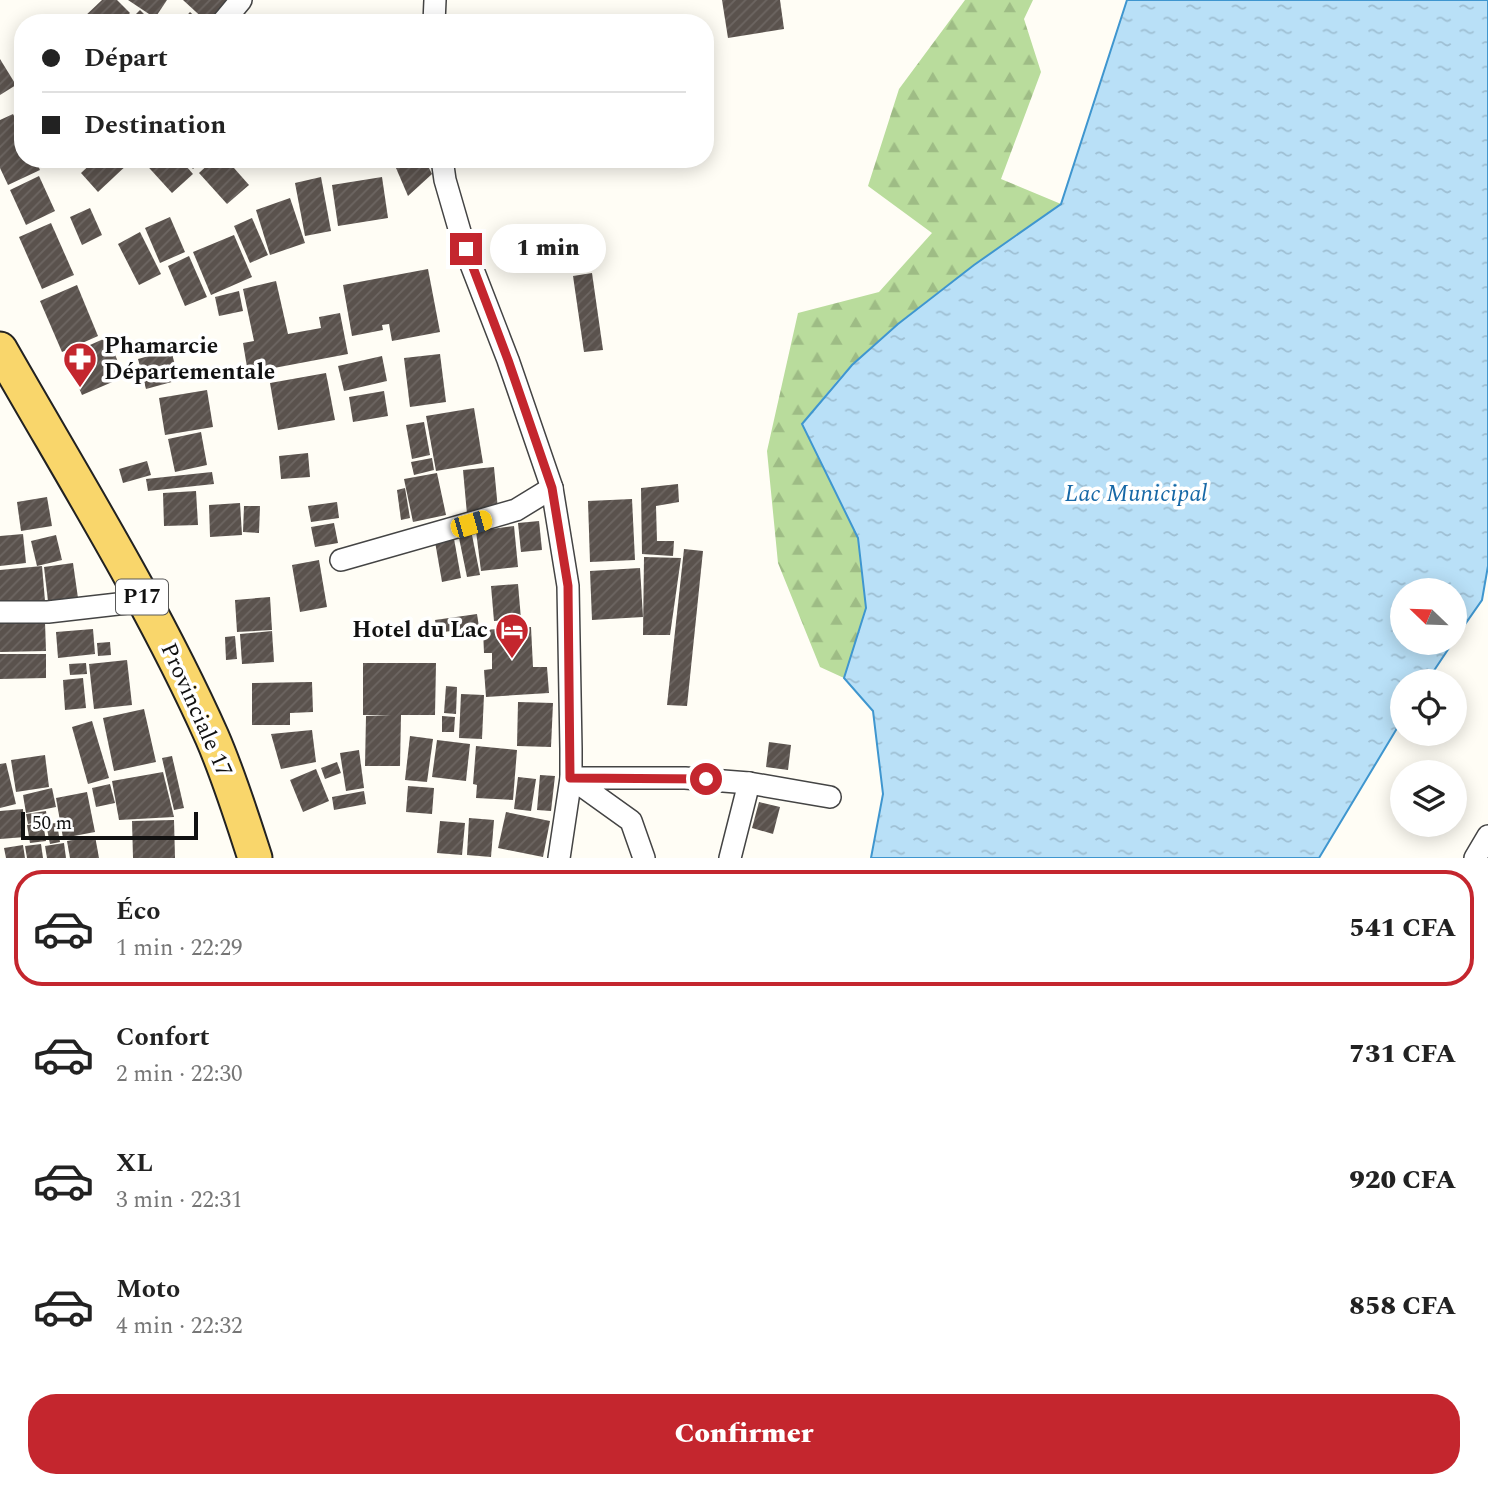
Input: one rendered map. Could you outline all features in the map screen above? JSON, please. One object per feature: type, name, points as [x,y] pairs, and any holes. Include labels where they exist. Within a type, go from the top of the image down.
[{"type":"main road","name":"Provinciale 17","points":[[0,349],[144,601],[213,740],[255,858]]},
{"type":"street","points":[[229,14],[241,0]]},
{"type":"street","points":[[443,168],[466,249],[552,488],[568,586],[570,778],[559,858]]},
{"type":"street","points":[[341,560],[516,510],[552,488]]},
{"type":"street","points":[[0,612],[48,612],[144,601]]},
{"type":"street","points":[[570,778],[685,778],[749,783],[830,796]]},
{"type":"street","points":[[570,778],[631,821],[644,858]]},
{"type":"street","points":[[730,858],[749,783]]},
{"type":"street","points":[[1475,858],[1488,836]]},
{"type":"green space","points":[[965,0],[1033,0],[1024,19],[1041,72],[1001,179],[1061,204],[954,280],[878,341],[840,377],[802,424],[858,538],[866,608],[844,678],[820,667],[778,563],[767,451],[798,313],[879,292],[932,233],[868,186],[899,89]]},
{"type":"water","name":"Lac Municipal","points":[[1127,0],[1488,0],[1488,566],[1482,600],[1467,621],[1467,578],[1390,578],[1390,655],[1444,655],[1435,669],[1390,669],[1390,740],[1319,858],[871,858],[883,794],[873,711],[844,678],[866,608],[858,538],[802,424],[852,365],[898,324],[974,265],[1061,204]]},
{"type":"building","points":[[102,0],[117,0],[130,13],[129,14],[87,14]]},
{"type":"building","points":[[128,0],[167,0],[158,14],[149,14]]},
{"type":"building","points":[[183,0],[236,0],[223,14],[198,14]]},
{"type":"building","points":[[722,0],[780,0],[784,29],[728,38]]},
{"type":"building","points":[[0,59],[14,86],[0,95]]},
{"type":"building","points":[[13,114],[14,116],[14,168],[40,170],[8,185],[0,168],[0,120]]},
{"type":"building","points":[[86,168],[124,168],[98,192],[81,173]]},
{"type":"building","points":[[149,168],[188,168],[193,174],[172,193]]},
{"type":"building","points":[[204,168],[234,168],[249,185],[227,204],[199,173]]},
{"type":"building","points":[[396,168],[429,168],[432,174],[408,196]]},
{"type":"building","points":[[39,176],[55,211],[26,225],[10,190]]},
{"type":"building","points":[[321,177],[331,231],[305,236],[295,183]]},
{"type":"building","points":[[382,177],[388,218],[338,226],[332,185]]},
{"type":"building","points":[[290,198],[305,243],[270,255],[256,210]]},
{"type":"building","points":[[90,208],[102,235],[82,245],[70,217]]},
{"type":"building","points":[[170,217],[185,252],[160,263],[145,228]]},
{"type":"building","points":[[252,218],[268,255],[250,263],[234,226]]},
{"type":"building","points":[[51,223],[74,275],[42,289],[19,237]]},
{"type":"building","points":[[140,232],[161,274],[139,285],[118,244]]},
{"type":"building","points":[[234,235],[252,277],[211,295],[193,252]]},
{"type":"building","points":[[189,256],[207,297],[185,306],[168,266]]},
{"type":"building","points":[[428,269],[440,332],[392,341],[389,324],[382,325],[383,330],[352,336],[343,285]]},
{"type":"building","points":[[592,273],[603,350],[584,352],[573,276]]},
{"type":"building","points":[[276,281],[288,334],[321,328],[319,317],[340,313],[348,354],[248,373],[243,343],[254,341],[243,289]]},
{"type":"building","points":[[77,285],[98,336],[62,352],[40,301]]},
{"type":"building","points":[[239,291],[243,311],[219,316],[215,297]]},
{"type":"building","points":[[108,337],[124,377],[82,395],[65,356]]},
{"type":"building","points":[[171,350],[179,380],[146,389],[138,359]]},
{"type":"building","points":[[440,354],[446,402],[410,407],[404,358]]},
{"type":"building","points":[[382,356],[387,381],[344,391],[338,366]]},
{"type":"building","points":[[326,373],[335,420],[278,430],[270,383]]},
{"type":"building","points":[[207,390],[213,427],[165,435],[159,398]]},
{"type":"building","points":[[384,391],[388,416],[353,422],[349,397]]},
{"type":"building","points":[[474,408],[483,463],[436,471],[426,416]]},
{"type":"building","points":[[424,422],[430,455],[412,459],[406,425]]},
{"type":"building","points":[[201,432],[207,465],[175,472],[168,439]]},
{"type":"building","points":[[308,453],[310,477],[281,479],[279,456]]},
{"type":"building","points":[[432,458],[434,470],[414,475],[411,462]]},
{"type":"building","points":[[147,461],[151,475],[123,483],[119,469]]},
{"type":"building","points":[[494,467],[498,510],[467,514],[463,470]]},
{"type":"building","points":[[212,472],[214,484],[148,491],[146,479]]},
{"type":"building","points":[[437,473],[446,515],[413,522],[404,479]]},
{"type":"building","points":[[678,484],[679,502],[656,506],[657,541],[674,541],[673,556],[642,554],[641,488]]},
{"type":"building","points":[[405,488],[410,518],[401,520],[397,490]]},
{"type":"building","points":[[196,491],[198,525],[164,526],[163,493]]},
{"type":"building","points":[[47,497],[52,526],[21,531],[17,502]]},
{"type":"building","points":[[632,499],[635,560],[590,562],[588,501]]},
{"type":"building","points":[[337,502],[339,518],[311,522],[308,506]]},
{"type":"building","points":[[240,503],[242,535],[210,537],[209,505]]},
{"type":"building","points":[[244,506],[260,506],[259,533],[243,532]]},
{"type":"building","points":[[539,521],[542,550],[521,552],[518,523]]},
{"type":"building","points":[[334,523],[338,543],[315,547],[311,527]]},
{"type":"building","points":[[514,526],[518,567],[481,571],[476,531]]},
{"type":"building","points":[[471,530],[480,575],[467,577],[458,533]]},
{"type":"building","points":[[453,533],[461,578],[442,582],[434,536]]},
{"type":"building","points":[[23,534],[26,563],[0,566],[0,536]]},
{"type":"building","points":[[56,535],[62,560],[37,566],[31,541]]},
{"type":"building","points":[[684,549],[703,551],[687,706],[667,705]]},
{"type":"building","points":[[644,557],[681,558],[670,635],[643,635]]},
{"type":"building","points":[[319,560],[327,607],[300,612],[292,565]]},
{"type":"building","points":[[73,563],[78,598],[48,601],[44,567]]},
{"type":"building","points":[[42,566],[45,601],[0,605],[0,570]]},
{"type":"building","points":[[640,568],[643,617],[592,620],[590,571]]},
{"type":"building","points":[[518,584],[521,619],[494,621],[491,586]]},
{"type":"building","points":[[270,597],[272,630],[237,632],[235,600]]},
{"type":"building","points":[[477,614],[479,627],[437,633],[435,620]]},
{"type":"building","points":[[45,622],[46,651],[0,652],[0,623]]},
{"type":"building","name":"Hotel du Lac","points":[[531,627],[533,667],[547,667],[549,693],[486,697],[484,670],[492,669],[492,653],[484,653],[483,630]]},
{"type":"building","points":[[93,629],[95,654],[58,658],[56,632]]},
{"type":"building","points":[[272,631],[274,662],[242,664],[240,634]]},
{"type":"building","points":[[235,636],[237,659],[226,660],[225,637]]},
{"type":"building","points":[[110,642],[111,655],[98,656],[97,643]]},
{"type":"building","points":[[0,654],[46,654],[46,678],[0,679]]},
{"type":"building","points":[[127,660],[132,705],[94,709],[89,664]]},
{"type":"building","points":[[86,663],[87,674],[70,675],[69,664]]},
{"type":"building","points":[[363,663],[436,663],[435,715],[401,715],[400,766],[365,766],[366,716],[391,715],[363,715]]},
{"type":"building","points":[[83,678],[86,708],[65,710],[63,680]]},
{"type":"building","points":[[312,682],[313,712],[290,713],[290,725],[252,725],[252,683]]},
{"type":"building","points":[[446,686],[457,687],[456,714],[444,713]]},
{"type":"building","points":[[461,694],[484,695],[482,739],[459,738]]},
{"type":"building","points":[[518,702],[553,703],[551,747],[517,746]]},
{"type":"building","points":[[144,709],[156,762],[114,771],[103,718]]},
{"type":"building","points":[[442,716],[455,717],[454,732],[442,732]]},
{"type":"building","points":[[92,721],[109,778],[88,784],[72,727]]},
{"type":"building","points":[[312,730],[316,762],[281,769],[271,734]]},
{"type":"building","points":[[410,736],[433,739],[427,782],[405,780]]},
{"type":"building","points":[[437,740],[470,744],[466,781],[432,777]]},
{"type":"building","points":[[769,742],[791,745],[788,770],[766,767]]},
{"type":"building","points":[[476,746],[517,750],[513,800],[476,798],[477,785],[473,784]]},
{"type":"building","points":[[359,750],[364,788],[346,791],[340,753]]},
{"type":"building","points":[[45,755],[49,787],[16,792],[11,760]]},
{"type":"building","points":[[172,756],[184,808],[174,810],[162,758]]},
{"type":"building","points":[[337,762],[341,773],[325,779],[321,768]]},
{"type":"building","points":[[6,763],[16,804],[0,808],[0,764]]},
{"type":"building","points":[[316,769],[329,801],[303,812],[290,780]]},
{"type":"building","points":[[163,772],[174,817],[119,820],[112,781]]},
{"type":"building","points":[[540,775],[555,776],[551,811],[537,810]]},
{"type":"building","points":[[518,777],[536,779],[531,811],[514,809]]},
{"type":"building","points":[[110,784],[115,803],[96,807],[92,788]]},
{"type":"building","points":[[408,786],[434,788],[432,814],[406,812]]},
{"type":"building","points":[[52,788],[56,807],[26,813],[23,795]]},
{"type":"building","points":[[364,791],[366,804],[334,810],[332,797]]},
{"type":"building","points":[[87,792],[95,832],[63,838],[56,798]]},
{"type":"building","points":[[759,802],[780,807],[773,834],[752,828]]},
{"type":"building","points":[[23,809],[25,837],[0,839],[0,811]]},
{"type":"building","points":[[46,811],[47,820],[28,824],[26,814]]},
{"type":"building","points":[[506,812],[550,821],[543,857],[498,848]]},
{"type":"building","points":[[469,818],[494,820],[491,857],[467,855]]},
{"type":"building","points":[[174,820],[175,858],[133,858],[132,821]]},
{"type":"building","points":[[440,821],[465,823],[462,855],[437,853]]},
{"type":"building","points":[[43,823],[46,841],[30,843],[27,825]]},
{"type":"building","points":[[57,823],[60,842],[50,844],[46,824]]},
{"type":"building","points":[[95,836],[99,858],[70,858],[67,841]]},
{"type":"building","points":[[64,843],[66,858],[47,858],[45,846]]},
{"type":"building","points":[[41,844],[43,858],[27,858],[25,846]]},
{"type":"building","points":[[23,845],[25,858],[6,858],[4,848]]},
{"type":"place","name":"Phamarcie Départementale","points":[[80,389]]},
{"type":"place","name":"Hotel du Lac","points":[[512,660]]},
{"type":"route","points":[[466,249],[552,488],[568,586],[570,778],[706,779]]}]
